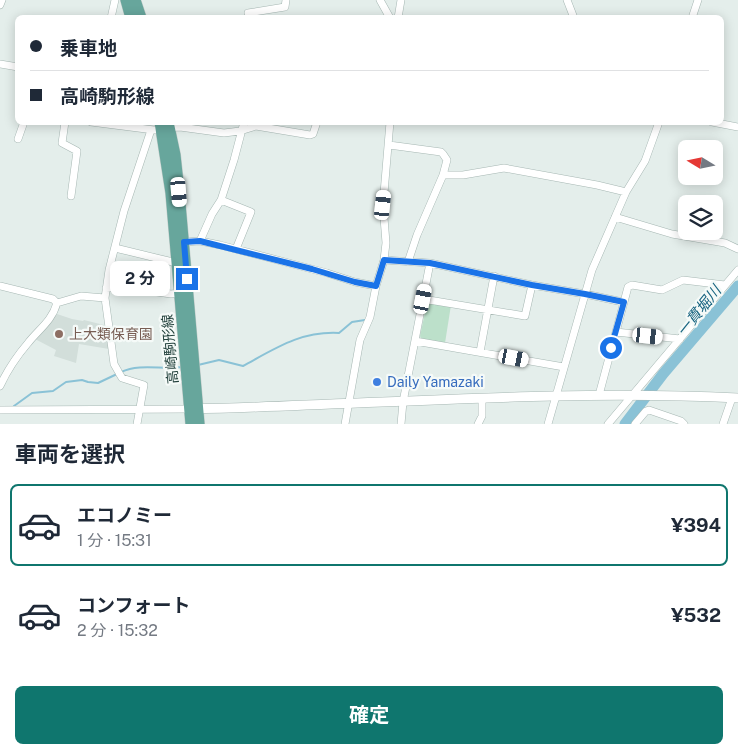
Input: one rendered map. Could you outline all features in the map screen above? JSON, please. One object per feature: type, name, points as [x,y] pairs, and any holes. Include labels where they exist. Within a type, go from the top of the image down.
[{"type":"main road","points":[[126,0],[130,15]]},
{"type":"main road","points":[[135,0],[140,15]]},
{"type":"main road","name":"高崎駒形線","points":[[162,126],[175,155],[184,242],[194,409],[191,424]]},
{"type":"main road","name":"高崎駒形線","points":[[162,126],[172,193],[180,293],[194,409],[199,424]]},
{"type":"street","points":[[0,5],[2,0]]},
{"type":"street","points":[[112,15],[115,0]]},
{"type":"street","points":[[248,13],[285,7],[286,0]]},
{"type":"street","points":[[380,0],[388,15]]},
{"type":"street","points":[[398,15],[401,0]]},
{"type":"street","points":[[567,0],[573,15]]},
{"type":"street","points":[[693,15],[698,0]]},
{"type":"street","points":[[0,64],[15,66]]},
{"type":"street","points":[[724,124],[738,127]]},
{"type":"street","points":[[18,139],[23,125]]},
{"type":"street","points":[[65,125],[62,143],[77,151],[71,196]]},
{"type":"street","points":[[144,125],[180,127],[224,134],[256,126],[310,135],[313,134],[316,125]]},
{"type":"street","points":[[200,241],[212,214],[221,200],[243,125]]},
{"type":"street","points":[[345,424],[360,340],[370,317],[376,286],[384,260],[386,244],[383,205],[390,125]]},
{"type":"street","points":[[548,424],[592,270],[626,192],[645,161],[658,125]]},
{"type":"street","points":[[137,424],[144,385],[122,378],[114,364],[105,298],[108,270],[131,190],[162,126]]},
{"type":"street","points":[[389,145],[444,154],[447,160],[443,175],[417,235],[408,262]]},
{"type":"street","points":[[443,175],[463,175],[504,168],[626,192]]},
{"type":"street","points":[[221,200],[251,212],[236,249]]},
{"type":"street","points":[[615,217],[672,234],[725,243],[738,250]]},
{"type":"street","points":[[184,242],[200,241],[236,249],[376,286]]},
{"type":"street","points":[[115,248],[177,262]]},
{"type":"street","points":[[384,260],[430,263],[624,302]]},
{"type":"street","points":[[401,424],[403,402],[430,263]]},
{"type":"street","points":[[608,424],[738,270]]},
{"type":"street","points":[[480,352],[494,276]]},
{"type":"street","points":[[599,395],[628,287],[632,285],[662,290],[683,280],[725,285]]},
{"type":"street","points":[[423,299],[525,316],[532,285]]},
{"type":"street","points":[[0,286],[53,299],[57,303]]},
{"type":"street","points":[[106,288],[121,286],[172,294],[180,293]]},
{"type":"street","points":[[57,303],[81,296],[105,298]]},
{"type":"street","points":[[0,386],[2,374],[28,342],[51,319],[57,303]]},
{"type":"street","points":[[616,332],[680,339]]},
{"type":"street","points":[[415,341],[564,367]]},
{"type":"street","points":[[0,417],[3,410],[194,409],[635,394],[735,398],[723,424]]},
{"type":"street","points":[[478,424],[482,416],[482,399]]},
{"type":"street","points":[[635,424],[649,410],[681,423]]},
{"type":"shaded area","points":[[57,314],[104,325],[105,335],[108,335],[109,349],[79,344],[76,363],[54,356],[56,350],[35,339]]},
{"type":"green space","points":[[427,303],[451,305],[445,343],[422,340],[420,336]]},
{"type":"waterway","name":"一貫堀川","points":[[625,424],[663,374],[738,286]]},
{"type":"waterway","points":[[198,365],[219,360],[243,366],[289,342],[313,335],[339,333],[352,322],[365,320]]},
{"type":"waterway","points":[[121,372],[144,367],[183,367]]},
{"type":"waterway","points":[[14,406],[32,393],[53,391],[66,382],[82,380],[98,383],[117,374]]},
{"type":"place","name":"上大類保育園","points":[[59,334]]},
{"type":"place","name":"Daily Yamazaki","points":[[377,382]]},
{"type":"route","points":[[187,279],[184,242],[200,241],[220,245],[376,286],[384,260],[430,263],[624,302],[611,348]]}]
